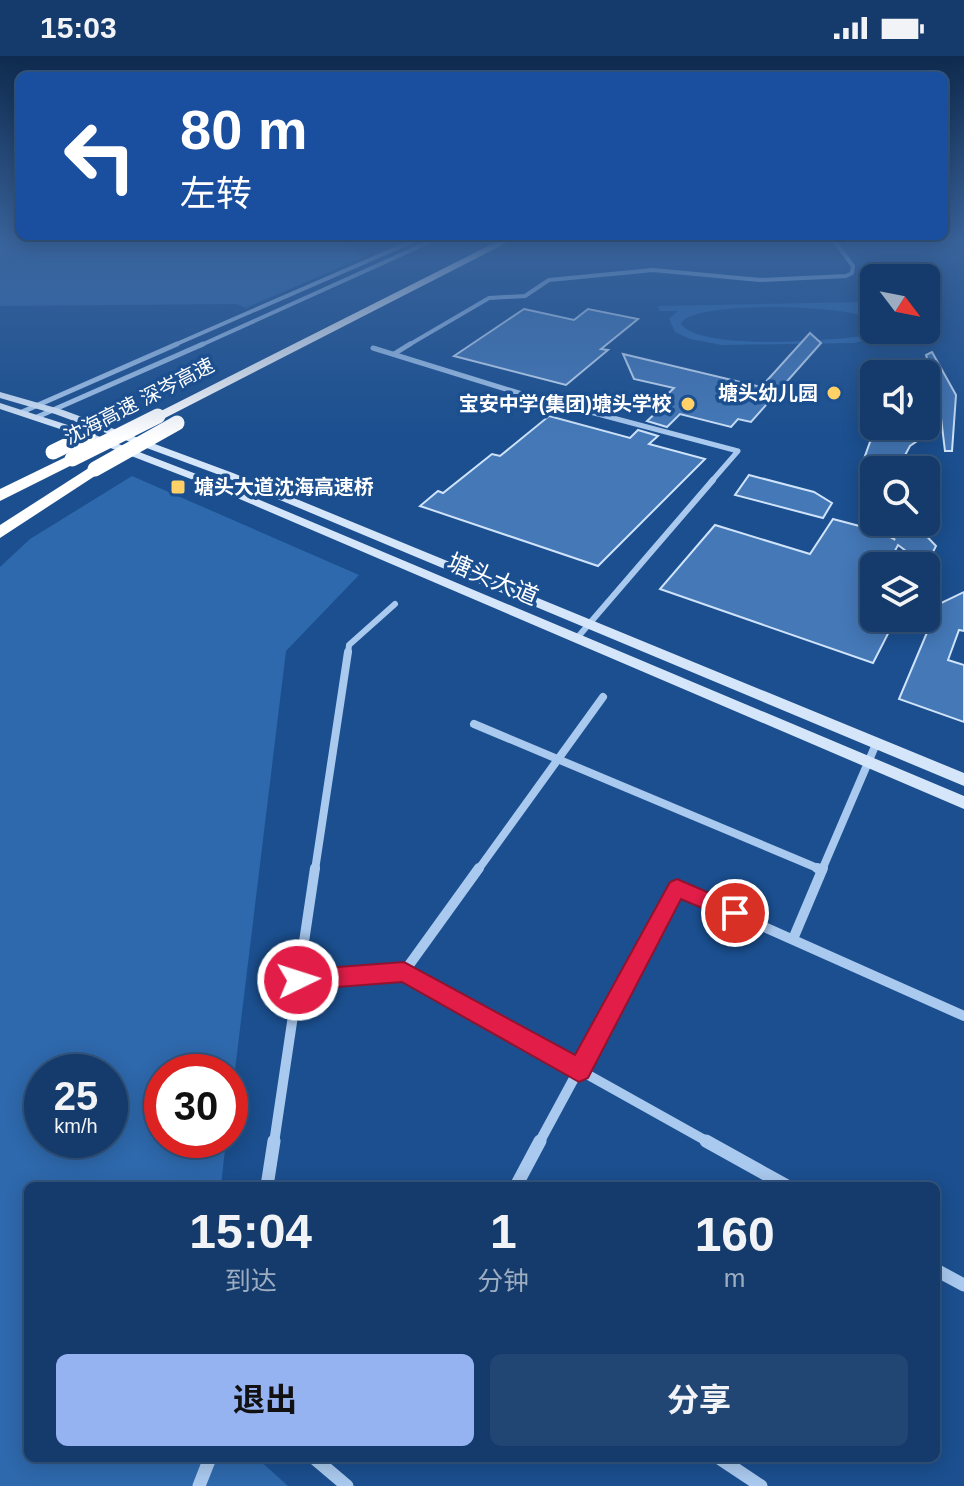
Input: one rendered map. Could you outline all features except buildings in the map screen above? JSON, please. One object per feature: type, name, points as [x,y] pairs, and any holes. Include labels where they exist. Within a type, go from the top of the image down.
[{"type":"highway","name":"沈海高速 深岑高速","points":[[0,478],[355,305]]},
{"type":"highway","name":"沈海高速 深岑高速","points":[[0,496],[378,305]]},
{"type":"highway","points":[[0,533],[95,469],[388,305]]},
{"type":"main road","name":"塘头大道","points":[[0,395],[964,803]]},
{"type":"main road","name":"塘头大道","points":[[0,406],[22,412],[54,410],[229,475],[964,780]]},
{"type":"street","points":[[38,411],[273,305]]},
{"type":"street","points":[[54,410],[294,305]]},
{"type":"street","points":[[394,354],[478,305]]},
{"type":"street","points":[[373,348],[522,394],[738,451],[577,638]]},
{"type":"street","points":[[268,1182],[349,645],[395,604]]},
{"type":"street","points":[[404,972],[603,697]]},
{"type":"street","points":[[474,724],[822,870]]},
{"type":"street","points":[[793,939],[876,744]]},
{"type":"street","points":[[518,1182],[677,888],[964,1016]]},
{"type":"street","points":[[298,980],[404,972],[780,1182]]},
{"type":"street","points":[[940,1272],[964,1285]]},
{"type":"street","points":[[199,1486],[208,1462]]},
{"type":"street","points":[[319,1462],[347,1486]]},
{"type":"street","points":[[725,1462],[761,1486]]},
{"type":"shaded area","points":[[0,305],[150,305],[0,306]]},
{"type":"shaded area","points":[[860,305],[860,315],[805,308],[740,308],[691,316],[681,324],[711,338],[735,341],[790,342],[860,336],[860,342],[722,345],[690,339],[675,332],[669,319],[678,311],[660,311],[658,306]]},
{"type":"shaded area","points":[[132,476],[359,575],[286,651],[237,1054],[144,1054],[144,1158],[224,1158],[221,1182],[24,1182],[24,1462],[261,1462],[288,1486],[0,1486],[0,567],[30,539]]},
{"type":"place","name":"塘头幼儿园","points":[[834,393]]},
{"type":"place","name":"宝安中学(集团)塘头学校","points":[[688,404]]},
{"type":"place","name":"塘头大道沈海高速桥","points":[[178,487]]},
{"type":"route","points":[[298,980],[404,972],[579,1070],[677,888],[735,913]]}]
